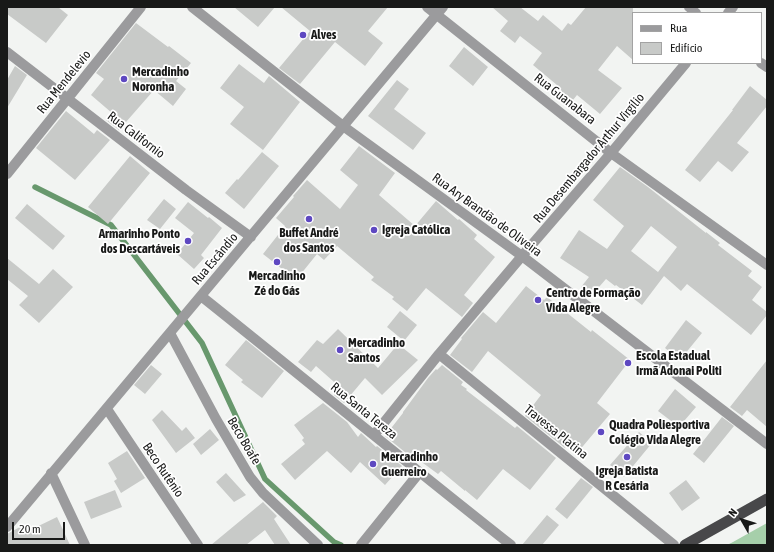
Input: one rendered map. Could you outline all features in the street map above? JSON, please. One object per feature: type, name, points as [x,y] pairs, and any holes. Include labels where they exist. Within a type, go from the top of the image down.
[{"type":"highway","points":[[685,545],[767,499]]},
{"type":"street","name":"Rua Mendelevio","points":[[7,174],[141,7]]},
{"type":"street","name":"Rua Ary Brandão de Oliveira","points":[[192,7],[343,126],[522,256],[767,444]]},
{"type":"street","name":"Rua Guanabara","points":[[427,7],[440,11],[612,153],[767,265]]},
{"type":"street","name":"Rua Escândio","points":[[7,527],[440,11]]},
{"type":"street","name":"Rua Californio","points":[[7,52],[186,190],[250,237]]},
{"type":"street","name":"Rua Desembargador Arthur Virgílio","points":[[374,435],[439,354],[612,153],[685,64]]},
{"type":"street","name":"Rua Santa Tereza","points":[[201,296],[419,473],[511,545]]},
{"type":"street","name":"Beco Boafe","points":[[170,333],[250,477],[263,493],[318,545]]},
{"type":"street","name":"Travessa Platina","points":[[439,354],[674,545]]},
{"type":"street","name":"Beco Rutênio","points":[[107,408],[198,545]]},
{"type":"street","points":[[51,473],[85,545]]},
{"type":"street","points":[[361,545],[419,473]]},
{"type":"green space","points":[[767,523],[767,545],[727,545],[733,542]]},
{"type":"building","points":[[7,7],[58,7],[68,15],[46,43],[7,14]]},
{"type":"building","points":[[234,7],[275,7],[258,27]]},
{"type":"building","points":[[281,7],[388,7],[368,31],[383,43],[365,66],[335,42],[300,84],[279,68],[310,31]]},
{"type":"building","points":[[492,7],[520,7],[538,21],[543,15],[562,31],[568,23],[571,25],[586,7],[633,7],[632,59],[617,46],[598,70],[622,88],[600,114],[577,95],[573,100],[555,87],[557,85],[533,65],[542,53],[520,36],[515,43],[500,31],[508,21]]},
{"type":"building","points":[[136,23],[191,63],[176,81],[186,89],[173,106],[154,90],[119,130],[106,120],[112,113],[91,95],[104,79],[96,73]]},
{"type":"building","points":[[464,47],[488,67],[473,86],[449,66]]},
{"type":"building","points":[[239,64],[264,83],[269,76],[300,102],[263,150],[230,124],[244,107],[220,88]]},
{"type":"building","points":[[15,66],[27,75],[7,108],[7,80]]},
{"type":"building","points":[[397,80],[409,89],[394,109],[426,133],[413,150],[368,116]]},
{"type":"building","points":[[750,86],[767,100],[767,106],[737,143],[749,152],[732,172],[718,161],[700,182],[685,170],[733,110]]},
{"type":"building","points":[[66,111],[94,134],[97,130],[110,140],[75,180],[36,148]]},
{"type":"building","points":[[359,146],[395,173],[379,195],[415,226],[436,201],[477,235],[474,239],[495,257],[464,295],[473,303],[462,317],[426,288],[407,311],[392,299],[394,297],[371,280],[374,277],[337,246],[324,260],[317,254],[296,280],[263,254],[285,226],[276,218],[307,180],[340,209],[358,185],[340,170]]},
{"type":"building","points":[[262,152],[279,166],[244,209],[225,193]]},
{"type":"building","points":[[130,156],[150,173],[108,224],[88,207]]},
{"type":"building","points":[[620,167],[720,243],[718,245],[752,271],[748,276],[762,287],[752,300],[767,312],[767,315],[751,335],[687,284],[681,291],[664,276],[642,305],[606,279],[592,295],[581,287],[589,277],[560,258],[579,230],[607,249],[624,226],[593,200]],"holes":[[[651,226],[677,247],[658,272],[631,251]]]},
{"type":"building","points":[[164,199],[176,209],[160,229],[147,220]]},
{"type":"building","points":[[188,202],[222,228],[201,255],[204,258],[194,269],[177,254],[194,233],[175,218]]},
{"type":"building","points":[[27,204],[65,236],[53,250],[15,218]]},
{"type":"building","points":[[7,258],[39,284],[53,269],[73,287],[39,323],[19,305],[28,296],[7,279]]},
{"type":"building","points":[[526,286],[544,300],[547,297],[591,332],[592,330],[630,360],[597,403],[610,414],[578,452],[568,443],[565,448],[525,416],[541,395],[488,351],[472,372],[450,355],[462,339],[461,338],[483,312],[496,323]]},
{"type":"building","points":[[400,311],[417,325],[404,341],[387,327]]},
{"type":"building","points":[[686,320],[702,333],[680,360],[665,348]]},
{"type":"building","points":[[338,329],[378,368],[398,344],[418,360],[382,395],[365,378],[344,403],[334,395],[342,389],[316,366],[311,372],[298,362],[317,340],[323,344]]},
{"type":"building","points":[[246,340],[284,371],[262,398],[241,382],[243,380],[225,365]]},
{"type":"building","points":[[767,360],[767,427],[747,410],[742,416],[730,407]]},
{"type":"building","points":[[151,365],[162,374],[145,394],[134,385]]},
{"type":"building","points":[[442,365],[463,382],[461,385],[467,389],[466,390],[515,428],[517,426],[556,458],[530,490],[503,469],[477,500],[441,471],[438,474],[412,455],[411,457],[385,436],[428,378]]},
{"type":"building","points":[[675,389],[696,407],[679,427],[658,411]]},
{"type":"building","points":[[323,403],[347,422],[358,437],[361,433],[376,447],[377,446],[402,466],[385,485],[360,462],[351,473],[327,451],[295,480],[281,464],[305,444],[302,440],[304,438],[294,425]]},
{"type":"building","points":[[162,410],[182,431],[186,427],[195,438],[176,453],[152,420]]},
{"type":"building","points":[[722,417],[734,426],[704,463],[693,454]]},
{"type":"building","points":[[210,429],[219,440],[201,455],[193,444]]},
{"type":"building","points":[[639,432],[652,443],[624,477],[610,465]]},
{"type":"building","points":[[127,451],[145,478],[121,493],[114,481],[117,479],[108,463]]},
{"type":"building","points":[[226,473],[246,495],[234,502],[216,482]]},
{"type":"building","points":[[581,478],[593,487],[567,519],[555,509]]},
{"type":"building","points":[[686,480],[700,498],[682,511],[669,493]]},
{"type":"building","points":[[115,490],[122,507],[91,519],[84,502]]},
{"type":"building","points":[[263,502],[277,516],[274,519],[291,545],[275,545],[265,530],[246,545],[211,545]]},
{"type":"building","points":[[547,515],[559,525],[542,545],[522,545]]},
{"type":"building","points":[[57,517],[70,545],[7,545],[7,534],[20,527],[24,533]]},
{"type":"waterway","points":[[35,187],[111,225],[202,343],[265,479],[334,542],[341,545]]},
{"type":"place","name":"Alves","points":[[303,35]]},
{"type":"place","name":"Mercadinho Noronha","points":[[124,79]]},
{"type":"place","name":"Buffet André dos Santos","points":[[309,219]]},
{"type":"place","name":"Igreja Católica","points":[[374,230]]},
{"type":"place","name":"Armarinho Ponto dos Descartáveis","points":[[188,241]]},
{"type":"place","name":"Mercadinho Zé do Gás","points":[[277,262]]},
{"type":"place","name":"Centro de Formação Vida Alegre","points":[[538,300]]},
{"type":"place","name":"Mercadinho Santos","points":[[340,350]]},
{"type":"place","name":"Escola Estadual Irmã Adonai Politi","points":[[628,363]]},
{"type":"place","name":"Quadra Poliesportiva Colégio Vida Alegre","points":[[601,432]]},
{"type":"place","name":"Igreja Batista R Cesária","points":[[627,457]]},
{"type":"place","name":"Mercadinho Guerreiro","points":[[373,464]]}]
